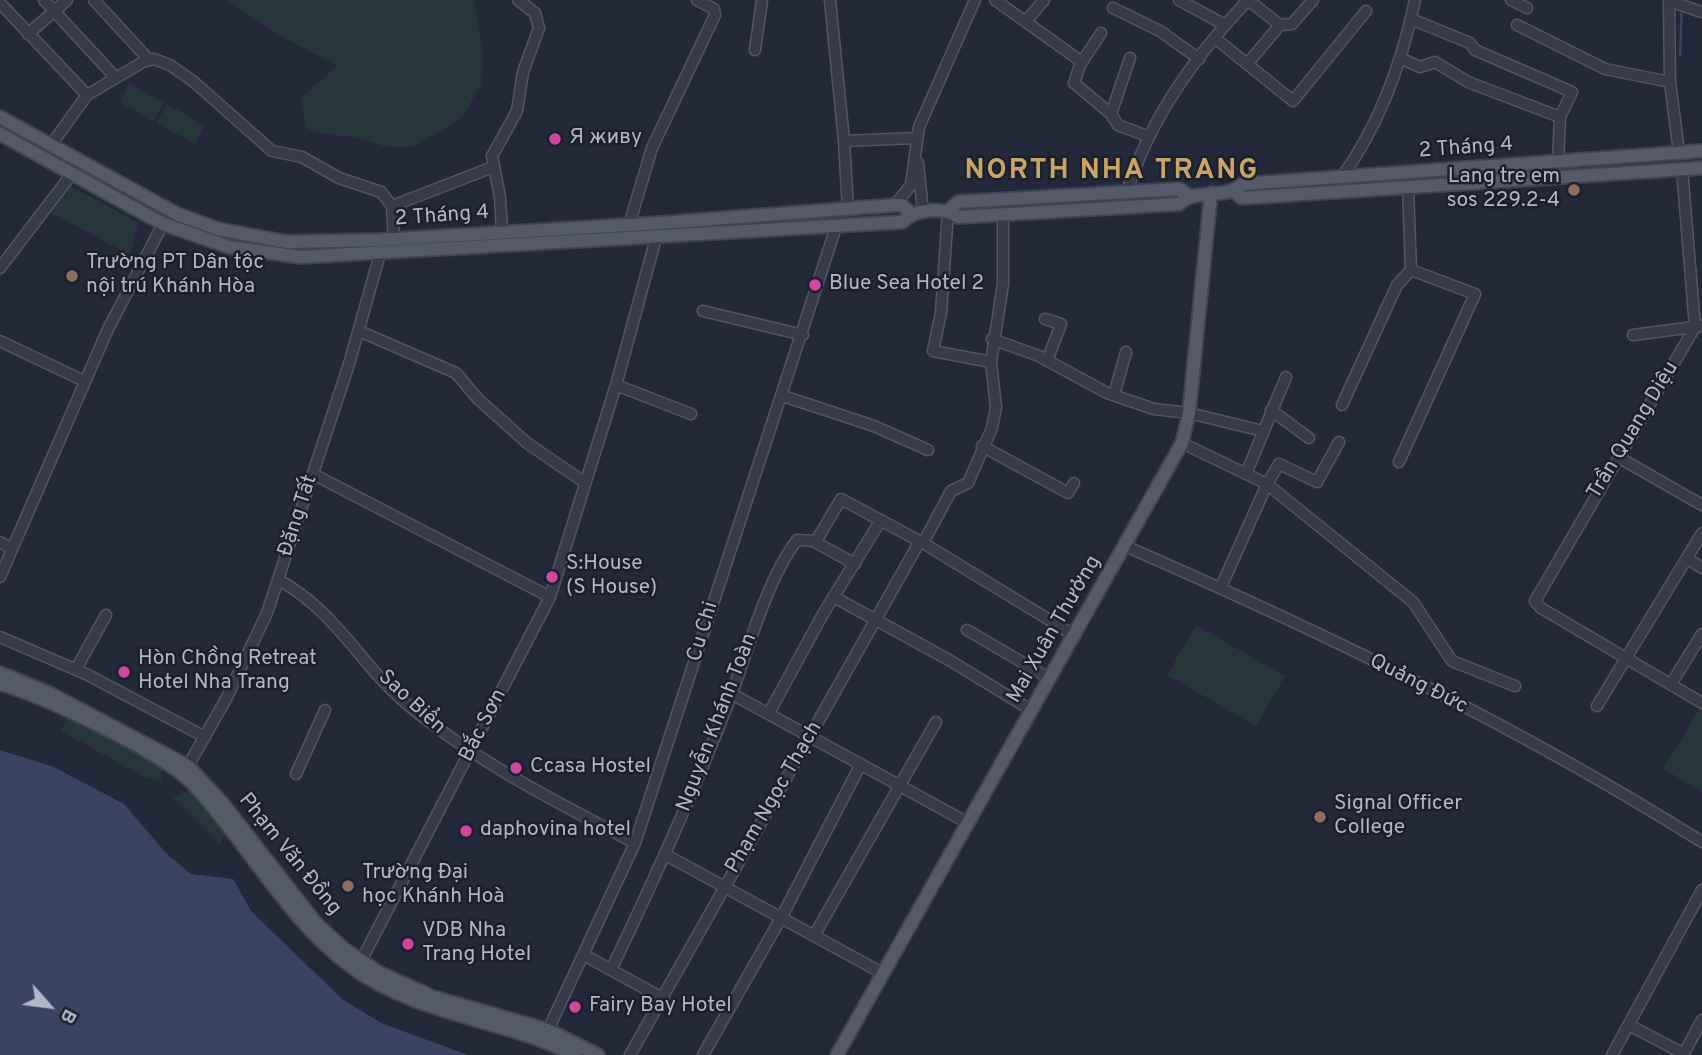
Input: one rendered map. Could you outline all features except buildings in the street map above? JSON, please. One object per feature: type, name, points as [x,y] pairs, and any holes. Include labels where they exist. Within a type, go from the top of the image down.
[{"type":"main road","name":"2 Tháng 4","points":[[0,117],[177,214],[218,229],[287,242],[380,240],[629,225],[895,205],[902,205],[917,212],[948,211],[959,218],[1179,204],[1188,195]]},
{"type":"main road","name":"2 Tháng 4","points":[[0,134],[163,225],[245,250],[302,257],[902,222],[917,212]]},
{"type":"main road","name":"2 Tháng 4","points":[[948,211],[958,202],[1179,189],[1188,195],[1211,194],[1235,192],[1242,184],[1702,151]]},
{"type":"main road","name":"2 Tháng 4","points":[[1235,192],[1242,198],[1702,167]]},
{"type":"main road","name":"Mai Xuân Thưởng","points":[[837,1055],[1182,443],[1189,413],[1211,194]]},
{"type":"main road","points":[[163,225],[177,214]]},
{"type":"main road","points":[[656,238],[660,223]]},
{"type":"main road","points":[[380,240],[380,254]]},
{"type":"main road","name":"Phạm Văn Đồng","points":[[0,673],[37,687],[155,746],[185,769],[224,805],[316,922],[358,966],[433,997],[598,1055]]},
{"type":"main road","name":"Phạm Văn Đồng","points":[[0,684],[45,701],[185,769]]},
{"type":"main road","name":"Phạm Văn Đồng","points":[[546,1035],[575,1055]]},
{"type":"street","points":[[44,0],[115,77]]},
{"type":"street","points":[[29,34],[67,0]]},
{"type":"street","points":[[94,0],[149,60],[170,65],[194,82],[272,151],[302,157],[339,178],[382,191],[392,206],[394,239]]},
{"type":"street","points":[[502,232],[500,197],[493,167],[495,147],[517,111],[523,72],[540,28],[535,13],[518,0]]},
{"type":"street","points":[[629,225],[652,148],[715,15],[714,9],[697,0]]},
{"type":"street","points":[[755,50],[762,0]]},
{"type":"street","points":[[830,0],[848,209]]},
{"type":"street","points":[[895,205],[905,197],[911,185],[916,138],[928,103],[975,0]]},
{"type":"street","points":[[995,0],[1027,20],[1082,62]]},
{"type":"street","points":[[1027,20],[1044,0]]},
{"type":"street","points":[[1179,0],[1224,25]]},
{"type":"street","points":[[1127,192],[1147,136],[1224,25],[1248,0],[1280,25],[1292,24],[1313,0]]},
{"type":"street","points":[[1342,177],[1370,131],[1400,58],[1415,0]]},
{"type":"street","points":[[1511,0],[1527,8]]},
{"type":"street","points":[[1679,152],[1670,82],[1669,0],[1702,12]]},
{"type":"street","points":[[0,3],[87,95]]},
{"type":"street","points":[[1113,8],[1160,31],[1199,59]]},
{"type":"street","points":[[1216,39],[1248,62],[1281,95],[1296,100],[1366,11]]},
{"type":"street","points":[[1411,19],[1458,37],[1470,43],[1475,50],[1572,92],[1560,117],[1558,162]]},
{"type":"street","points":[[1248,62],[1280,25]]},
{"type":"street","points":[[1517,25],[1605,69],[1670,82]]},
{"type":"street","points":[[1101,33],[1082,62],[1074,83],[1111,114],[1118,125],[1147,136]]},
{"type":"street","points":[[1111,114],[1130,58]]},
{"type":"street","points":[[1400,58],[1420,67],[1435,62],[1468,82],[1560,117]]},
{"type":"street","points":[[51,145],[87,95],[149,60]]},
{"type":"street","points":[[844,141],[916,138]]},
{"type":"street","points":[[916,138],[917,212]]},
{"type":"street","points":[[392,206],[493,167]]},
{"type":"street","points":[[1633,335],[1699,326],[1682,169]]},
{"type":"street","points":[[0,268],[71,175]]},
{"type":"street","points":[[1342,405],[1397,285],[1411,270],[1408,187]]},
{"type":"street","points":[[948,211],[941,313],[933,351],[991,362]]},
{"type":"street","name":"Phạm Ngọc Thạch","points":[[630,1055],[951,491],[968,483],[992,428],[996,407],[991,362],[992,339],[1003,284],[1003,214]]},
{"type":"street","points":[[0,577],[84,381],[121,302],[163,225]]},
{"type":"street","name":"Cu Chi","points":[[546,1035],[635,843],[837,225]]},
{"type":"street","name":"Bắc Sơn","points":[[358,966],[550,597],[616,385],[656,238]]},
{"type":"street","name":"Đặng Tất","points":[[185,769],[205,737],[252,647],[279,580],[359,331],[380,254]]},
{"type":"street","points":[[1399,462],[1475,294],[1411,270]]},
{"type":"street","points":[[703,311],[803,335]]},
{"type":"street","points":[[1045,319],[1060,324],[1048,361]]},
{"type":"street","name":"Trần Quang Diệu","points":[[1627,658],[1541,608],[1535,599],[1699,326]]},
{"type":"street","points":[[359,331],[456,373],[477,398],[527,443],[584,482]]},
{"type":"street","points":[[992,339],[1048,361],[1114,395],[1163,411],[1189,413],[1263,431]]},
{"type":"street","points":[[0,341],[84,381]]},
{"type":"street","points":[[1114,395],[1126,352]]},
{"type":"street","points":[[1245,474],[1286,377]]},
{"type":"street","points":[[616,385],[691,414]]},
{"type":"street","points":[[783,396],[874,426],[928,450]]},
{"type":"street","points":[[1272,410],[1309,438]]},
{"type":"street","points":[[1221,587],[1266,484],[1279,464],[1317,482],[1339,442]]},
{"type":"street","points":[[1182,443],[1266,484],[1413,602],[1452,661],[1515,686]]},
{"type":"street","points":[[982,446],[1068,493],[1074,483]]},
{"type":"street","points":[[1618,457],[1702,505]]},
{"type":"street","points":[[313,474],[550,597]]},
{"type":"street","points":[[855,564],[815,542],[841,499],[922,542],[1074,635]]},
{"type":"street","points":[[769,713],[881,520]]},
{"type":"street","points":[[1597,706],[1702,533]]},
{"type":"street","name":"Nguyễn Khánh Toàn","points":[[611,970],[666,855],[732,694],[746,647],[794,545],[802,538],[815,542]]},
{"type":"street","points":[[0,542],[12,548]]},
{"type":"street","name":"Quảng Đức","points":[[1125,546],[1270,609],[1609,784],[1702,842]]},
{"type":"street","points":[[1687,558],[1702,568]]},
{"type":"street","name":"Sao Biển","points":[[279,580],[299,591],[329,616],[406,703],[441,732],[517,782],[635,843]]},
{"type":"street","points":[[834,597],[1031,710]]},
{"type":"street","points":[[76,670],[106,615]]},
{"type":"street","points":[[967,630],[1049,678]]},
{"type":"street","points":[[1671,684],[1702,636]]},
{"type":"street","points":[[0,637],[76,670],[205,737]]},
{"type":"street","points":[[1627,658],[1702,703]]},
{"type":"street","points":[[732,694],[968,823]]},
{"type":"street","points":[[296,774],[325,710]]},
{"type":"street","points":[[815,934],[936,722]]},
{"type":"street","points":[[703,1055],[781,918],[861,764]]},
{"type":"street","points":[[666,855],[884,974]]},
{"type":"street","points":[[1612,1055],[1702,890]]},
{"type":"street","points":[[584,955],[664,999]]},
{"type":"street","points":[[1629,1026],[1684,1055],[1702,1020]]},
{"type":"shaded area","points":[[225,0],[474,0],[483,53],[481,86],[461,118],[414,147],[386,147],[357,137],[328,135],[305,128],[301,97],[337,66],[277,34]]},
{"type":"shaded area","points":[[129,83],[164,103],[153,122],[120,102]]},
{"type":"shaded area","points":[[167,104],[204,125],[195,144],[156,123]]},
{"type":"shaded area","points":[[70,186],[139,223],[130,255],[48,211]]},
{"type":"shaded area","points":[[1196,625],[1285,676],[1256,726],[1167,675]]},
{"type":"shaded area","points":[[1700,708],[1702,709],[1702,793],[1663,768]]},
{"type":"shaded area","points":[[68,716],[162,765],[161,782],[144,777],[61,731]]},
{"type":"shaded area","points":[[192,788],[227,831],[220,845],[173,798]]},
{"type":"water","points":[[0,750],[54,767],[124,804],[166,853],[191,874],[233,879],[251,911],[342,999],[381,1023],[468,1055],[0,1055]]},
{"type":"waterway","points":[[1680,56],[1682,0]]},
{"type":"place","name":"Я живу","points":[[555,139]]},
{"type":"place","name":"Lang tre em sos 229.2-4","points":[[1574,190]]},
{"type":"place","name":"Trường PT Dân tộc nội trú Khánh Hòa","points":[[72,276]]},
{"type":"place","name":"Blue Sea Hotel 2","points":[[815,285]]},
{"type":"place","name":"S:House (S House)","points":[[552,577]]},
{"type":"place","name":"Hòn Chồng Retreat Hotel Nha Trang","points":[[124,672]]},
{"type":"place","name":"Ccasa Hostel","points":[[516,768]]},
{"type":"place","name":"Signal Officer College","points":[[1320,817]]},
{"type":"place","name":"daphovina hotel","points":[[466,831]]},
{"type":"place","name":"Trường Đại học Khánh Hoà","points":[[348,886]]},
{"type":"place","name":"VDB Nha Trang Hotel","points":[[408,944]]},
{"type":"place","name":"Fairy Bay Hotel","points":[[575,1007]]},
{"type":"district","name":"NORTH NHA TRANG","points":[[1112,172]]}]
